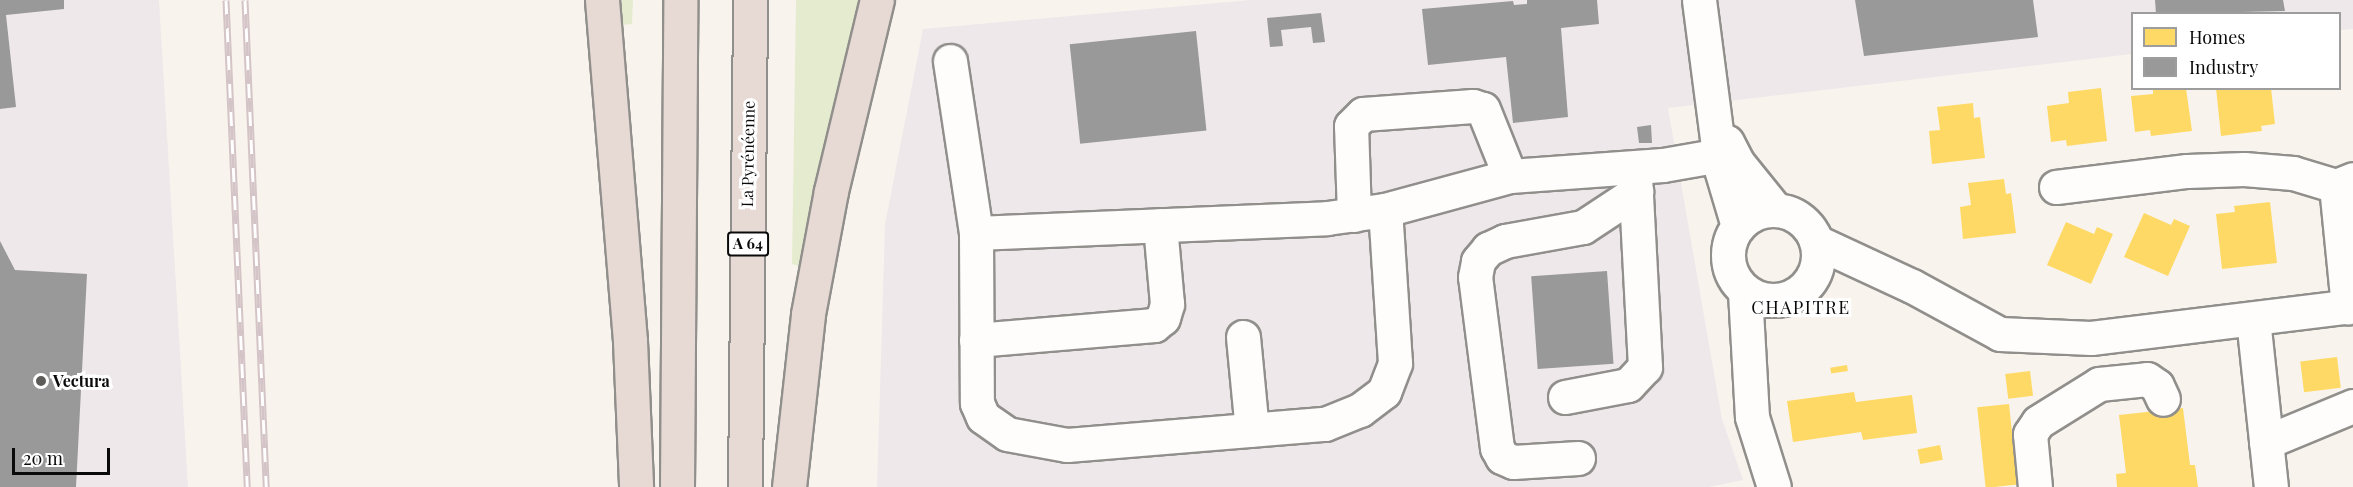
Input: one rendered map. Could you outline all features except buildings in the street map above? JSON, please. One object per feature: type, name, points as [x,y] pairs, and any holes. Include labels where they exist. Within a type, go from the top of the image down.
[{"type":"highway","points":[[602,0],[630,341],[636,487]]},
{"type":"highway","points":[[678,487],[681,0]]},
{"type":"highway","name":"La Pyrénéenne","points":[[745,487],[750,0]]},
{"type":"highway","points":[[789,487],[808,314],[833,180],[877,0]]},
{"type":"street","points":[[1699,0],[1720,155],[1738,225]]},
{"type":"street","points":[[950,61],[976,233],[976,403],[983,417],[1007,434],[1067,445],[1325,424],[1360,410],[1384,392],[1395,363],[1369,212],[1351,126],[1363,114],[1473,105],[1483,109],[1510,176]]},
{"type":"street","points":[[1717,121],[1737,162],[1775,209],[1801,219],[1817,242],[1912,286],[2000,334],[2091,338],[2351,307],[2342,194],[2293,172],[2244,169],[2187,171],[2056,188]]},
{"type":"street","points":[[976,233],[1160,225],[1369,212],[1510,176],[1635,180],[1720,155]]},
{"type":"street","points":[[1565,397],[1628,385],[1645,368],[1635,180]]},
{"type":"street","points":[[1578,458],[1514,462],[1502,457],[1497,448],[1475,277],[1478,261],[1488,249],[1505,241],[1583,228],[1635,180]]},
{"type":"street","points":[[1775,209],[1755,214],[1738,225],[1727,253],[1728,267],[1745,292],[1757,298],[1797,291],[1867,267]]},
{"type":"street","points":[[976,340],[1154,325],[1163,318],[1167,304],[1160,225]]},
{"type":"street","points":[[1749,374],[1797,291],[1817,270],[1817,242]]},
{"type":"street","points":[[1745,292],[1752,417],[1774,487]]},
{"type":"street","points":[[2253,319],[2271,487]]},
{"type":"street","points":[[1244,337],[1252,430]]},
{"type":"street","points":[[2035,487],[2030,434],[2038,422],[2098,384],[2147,379],[2157,386],[2163,399]]},
{"type":"street","points":[[2266,442],[2353,406]]},
{"type":"shaded area","points":[[0,0],[159,0],[188,487],[0,487]]},
{"type":"shaded area","points":[[1251,0],[2353,0],[2353,29],[2341,30],[2341,12],[2131,12],[2131,54],[1668,108],[1722,419],[1743,480],[1709,487],[877,487],[885,224],[923,29]]},
{"type":"green space","points":[[619,0],[633,0],[632,24],[621,25]]},
{"type":"green space","points":[[796,0],[863,0],[799,266],[792,264]]},
{"type":"railway","points":[[226,0],[247,487]]},
{"type":"railway","points":[[245,0],[266,487]]},
{"type":"place","name":"Vectura","points":[[41,381]]},
{"type":"district","name":"CHAPITRE","points":[[1801,307]]}]
